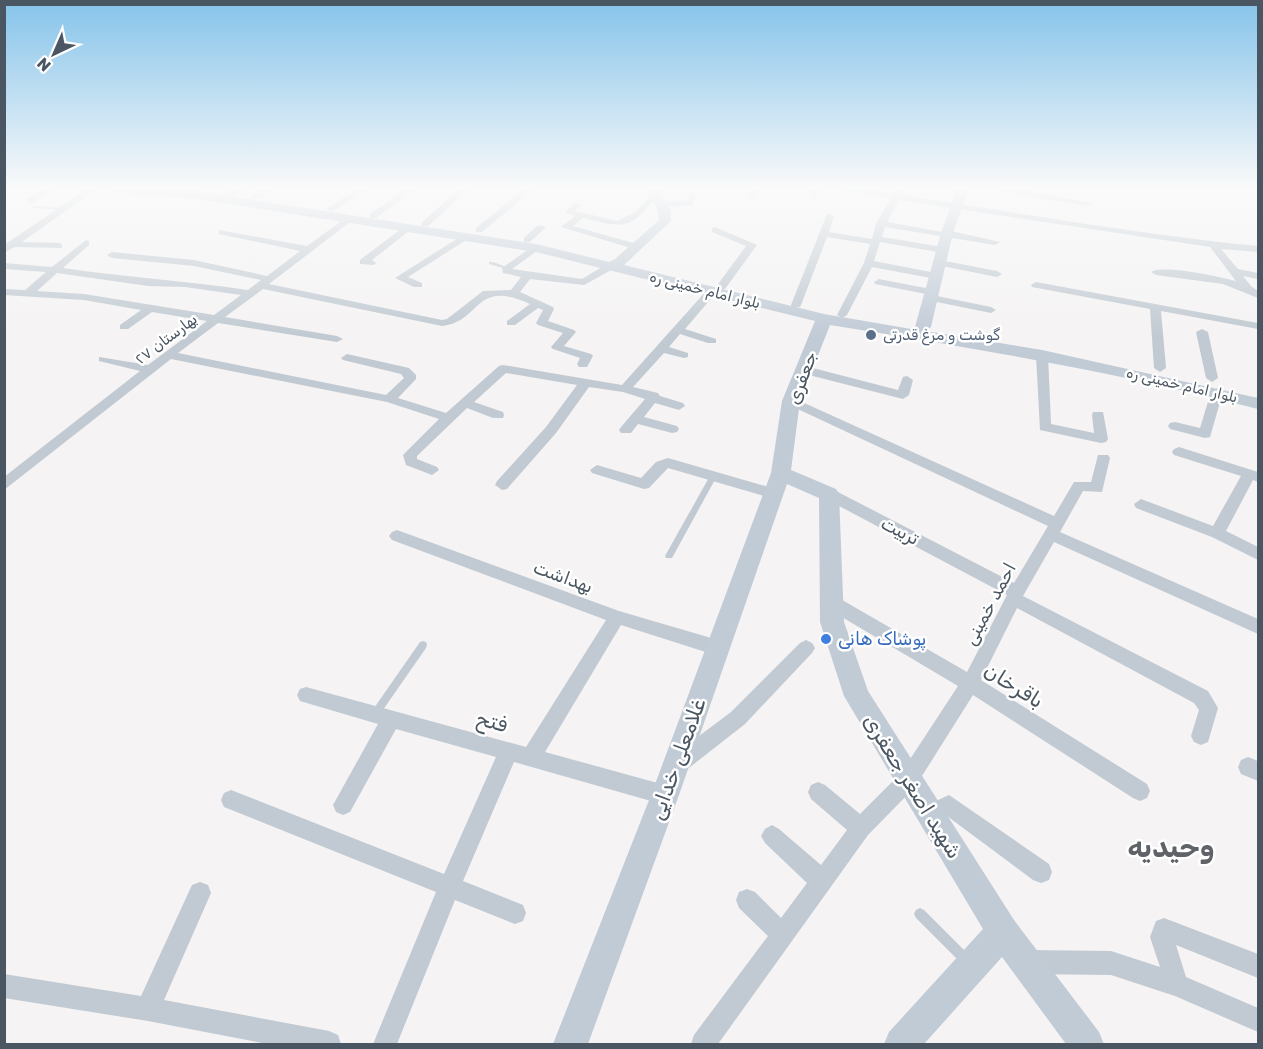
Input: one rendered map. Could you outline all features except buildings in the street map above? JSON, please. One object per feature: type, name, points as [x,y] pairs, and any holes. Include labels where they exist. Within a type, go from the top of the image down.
[{"type":"main road","name":"بلوار امام خمینی ره","points":[[499,238],[716,289],[824,320],[1215,385],[1258,390]]},
{"type":"main road","points":[[616,264],[647,238]]},
{"type":"main road","points":[[923,327],[946,238]]},
{"type":"main road","name":"بلوار امام خمینی ره","points":[[716,289],[842,315],[1036,344],[1160,368],[1215,385],[1258,403]]},
{"type":"main road","name":"جعفری","points":[[778,483],[791,401],[824,320]]},
{"type":"main road","name":"تربیت","points":[[778,483],[829,495]]},
{"type":"main road","name":"غلامعلی خدایی","points":[[571,1044],[665,795],[778,483]]},
{"type":"main road","name":"شهید اصغر جعفری","points":[[829,495],[832,622],[857,696],[1003,931],[1087,1044]]},
{"type":"main road","points":[[902,1044],[1003,931]]},
{"type":"street","points":[[9,247],[22,238]]},
{"type":"street","points":[[252,238],[307,249]]},
{"type":"street","name":"بهارستان ۲۷","points":[[4,485],[150,369],[322,238]]},
{"type":"street","points":[[371,263],[363,262],[395,238]]},
{"type":"street","points":[[418,285],[400,278],[464,238]]},
{"type":"street","points":[[535,238],[532,244],[507,268],[507,271],[527,276],[584,282],[616,264]]},
{"type":"street","points":[[605,238],[637,247]]},
{"type":"street","points":[[625,389],[716,289],[752,245],[735,238]]},
{"type":"street","points":[[796,305],[811,263],[823,238]]},
{"type":"street","points":[[859,238],[916,246],[940,263],[997,274]]},
{"type":"street","points":[[916,246],[919,238]]},
{"type":"street","points":[[971,238],[995,242]]},
{"type":"street","points":[[1171,238],[1258,249]]},
{"type":"street","points":[[842,315],[869,263],[876,240]]},
{"type":"street","points":[[28,293],[86,243]]},
{"type":"street","points":[[1214,245],[1247,288]]},
{"type":"street","points":[[9,247],[59,246]]},
{"type":"street","points":[[112,255],[194,263],[442,323],[450,322],[487,293],[514,293],[549,309],[542,323],[570,332],[557,347],[587,356],[583,364]]},
{"type":"street","points":[[869,263],[910,271],[940,263]]},
{"type":"street","points":[[4,266],[54,270],[148,283],[185,284],[250,294]]},
{"type":"street","points":[[904,287],[910,271]]},
{"type":"street","points":[[1156,272],[1214,279],[1247,288],[1258,294]]},
{"type":"street","points":[[1235,273],[1258,276]]},
{"type":"street","points":[[514,293],[527,276]]},
{"type":"street","points":[[879,282],[991,310]]},
{"type":"street","points":[[1036,285],[1258,326]]},
{"type":"street","points":[[4,292],[84,297],[337,339]]},
{"type":"street","points":[[511,323],[536,305]]},
{"type":"street","points":[[1155,307],[1160,368]]},
{"type":"street","points":[[124,327],[150,308]]},
{"type":"street","points":[[678,330],[712,341]]},
{"type":"street","points":[[1175,426],[1205,434],[1215,385],[1202,332]]},
{"type":"street","points":[[662,348],[684,355]]},
{"type":"street","points":[[169,355],[389,399],[448,418]]},
{"type":"street","points":[[1042,355],[1045,427],[1101,439],[1098,415]]},
{"type":"street","points":[[103,358],[150,369]]},
{"type":"street","points":[[347,358],[405,370],[410,375],[410,379],[389,399]]},
{"type":"street","points":[[432,470],[411,462],[410,455],[503,369],[625,389],[654,396],[678,406]]},
{"type":"street","points":[[805,370],[903,395],[907,380]]},
{"type":"street","points":[[502,485],[551,430],[585,383]]},
{"type":"street","points":[[626,430],[654,396]]},
{"type":"street","points":[[791,401],[1258,627]]},
{"type":"street","points":[[465,403],[498,415]]},
{"type":"street","points":[[635,419],[672,429]]},
{"type":"street","points":[[1179,452],[1253,476],[1217,533]]},
{"type":"street","name":"احمد خمینی","points":[[703,1044],[861,828],[908,780],[970,683],[1015,595],[1079,486],[1097,488],[1103,458]]},
{"type":"street","points":[[597,470],[644,484],[661,465],[668,463],[713,476],[778,483]]},
{"type":"street","name":"تربیت","points":[[829,495],[1201,697],[1207,702],[1209,708],[1201,736]]},
{"type":"street","points":[[1142,504],[1217,533],[1258,554]]},
{"type":"street","name":"بهداشت","points":[[397,536],[617,617],[718,648]]},
{"type":"street","points":[[1242,546],[1258,549]]},
{"type":"street","name":"باقرخان","points":[[831,602],[970,683],[1140,791]]},
{"type":"street","points":[[384,1044],[449,887],[520,754],[617,617]]},
{"type":"street","points":[[675,766],[738,718],[806,648]]},
{"type":"street","name":"فتح","points":[[306,695],[665,795]]},
{"type":"street","points":[[343,805],[383,716]]},
{"type":"street","points":[[818,792],[861,828]]},
{"type":"street","points":[[231,800],[515,913]]},
{"type":"street","points":[[930,814],[950,805],[1041,872]]},
{"type":"street","points":[[772,836],[822,881]]},
{"type":"street","points":[[148,1009],[200,893]]},
{"type":"street","points":[[747,900],[783,935]]},
{"type":"street","points":[[1177,985],[1162,937],[1164,929],[1258,966]]},
{"type":"street","points":[[1026,962],[1111,963],[1177,985],[1258,1020]]},
{"type":"street","points":[[4,986],[148,1009],[329,1044]]},
{"type":"lane","points":[[491,263],[507,268]]},
{"type":"lane","points":[[669,556],[713,476]]},
{"type":"lane","points":[[383,716],[423,645]]},
{"type":"lane","points":[[920,915],[972,966]]},
{"type":"place","name":"گوشت و مرغ قدرتی","points":[[871,335]]},
{"type":"place","name":"پوشاک هانی","points":[[826,639]]},
{"type":"district","name":"وحیدیه","points":[[1171,847]]}]
